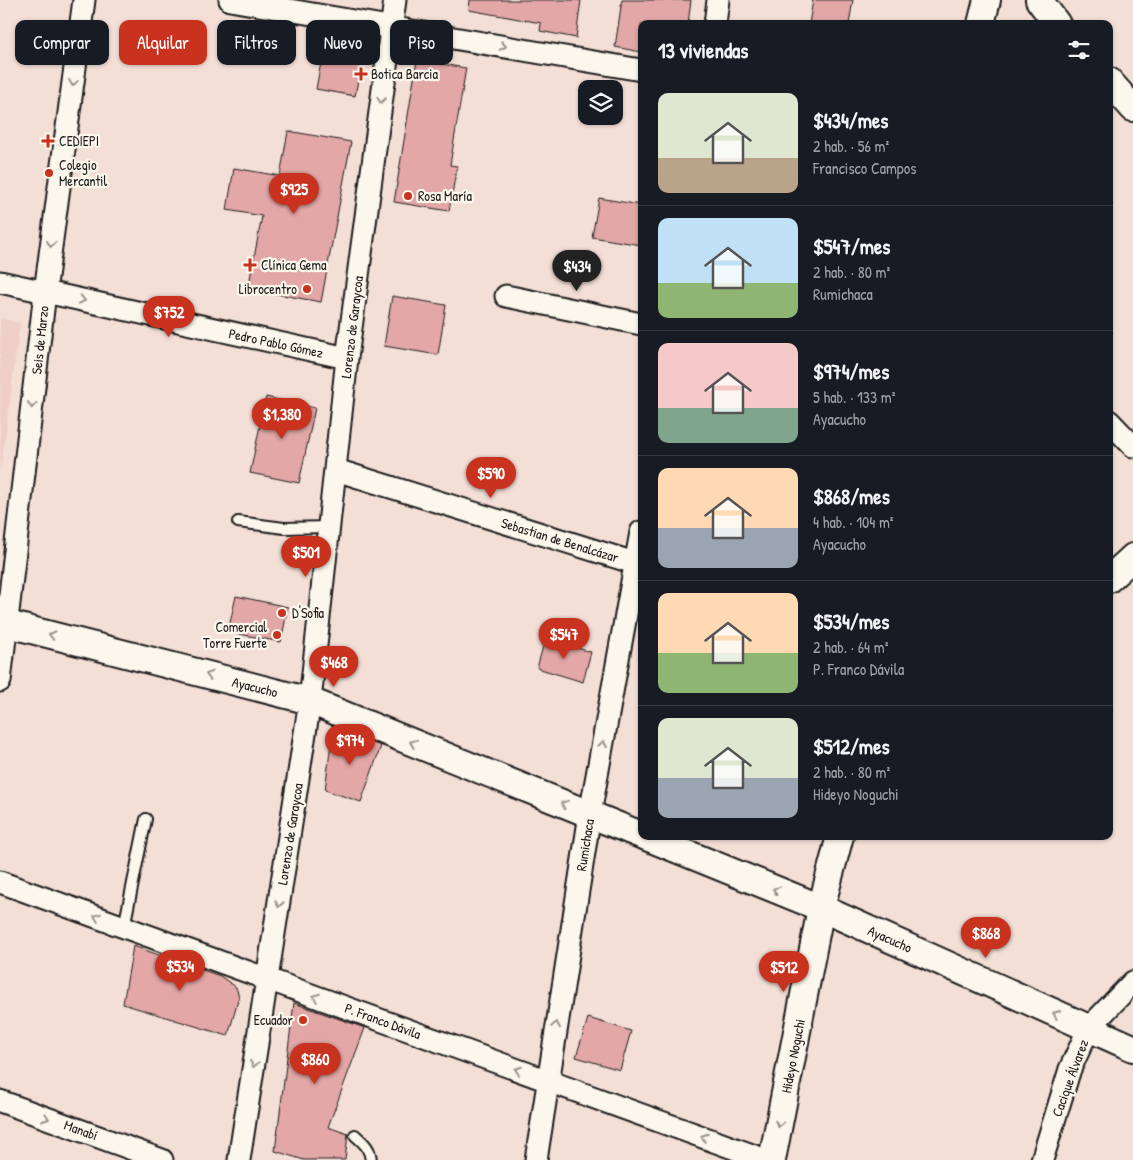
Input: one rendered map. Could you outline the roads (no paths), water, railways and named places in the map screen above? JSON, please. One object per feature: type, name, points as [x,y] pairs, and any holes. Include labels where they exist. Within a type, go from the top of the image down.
[{"type":"street","name":"Seis de Marzo","points":[[0,681],[4,623],[84,0]]},
{"type":"street","points":[[230,0],[390,28]]},
{"type":"street","name":"Lorenzo de Garaycoa","points":[[392,20],[395,0]]},
{"type":"street","points":[[716,20],[718,0]]},
{"type":"street","points":[[982,20],[987,0]]},
{"type":"street","points":[[1039,0],[1054,20]]},
{"type":"street","name":"Lorenzo de Garaycoa","points":[[239,1160],[310,701],[347,358],[390,36]]},
{"type":"street","points":[[453,38],[638,69]]},
{"type":"street","points":[[1113,86],[1133,108]]},
{"type":"street","name":"Pedro Pablo Gómez","points":[[0,282],[347,358]]},
{"type":"street","points":[[506,296],[638,323]]},
{"type":"street","points":[[1113,425],[1133,446]]},
{"type":"street","name":"Sebastian de Benalcázar","points":[[336,470],[638,564]]},
{"type":"street","points":[[1113,576],[1133,557]]},
{"type":"street","name":"Rumichaca","points":[[536,1160],[590,814],[638,569]]},
{"type":"street","name":"Ayacucho","points":[[4,623],[310,701],[638,834]]},
{"type":"street","name":"Ayacucho","points":[[653,840],[822,908],[1133,1048]]},
{"type":"street","name":"Hideyo Noguchi","points":[[772,1160],[822,908],[839,840]]},
{"type":"street","name":"P. Franco Dávila","points":[[0,882],[766,1160]]},
{"type":"street","name":"Cacique Álvarez","points":[[1042,1160],[1070,1069],[1089,1028],[1133,982]]},
{"type":"street","name":"Manabí","points":[[0,1101],[162,1160]]},
{"type":"lane","points":[[238,522],[284,528],[330,527]]},
{"type":"lane","points":[[124,927],[146,819]]},
{"type":"lane","points":[[355,1135],[366,1144],[371,1152],[372,1160]]},
{"type":"place","name":"Botica Barcia","points":[[361,74]]},
{"type":"place","name":"CEDIEPI","points":[[48,141]]},
{"type":"place","name":"Colegio Mercantil","points":[[49,173]]},
{"type":"place","name":"Rosa María","points":[[408,196]]},
{"type":"place","name":"Clínica Gema","points":[[250,265]]},
{"type":"place","name":"Librocentro","points":[[307,289]]},
{"type":"place","name":"D'Sofia","points":[[282,613]]},
{"type":"place","name":"Comercial Torre Fuerte","points":[[277,635]]},
{"type":"place","name":"Ecuador","points":[[303,1020]]}]
